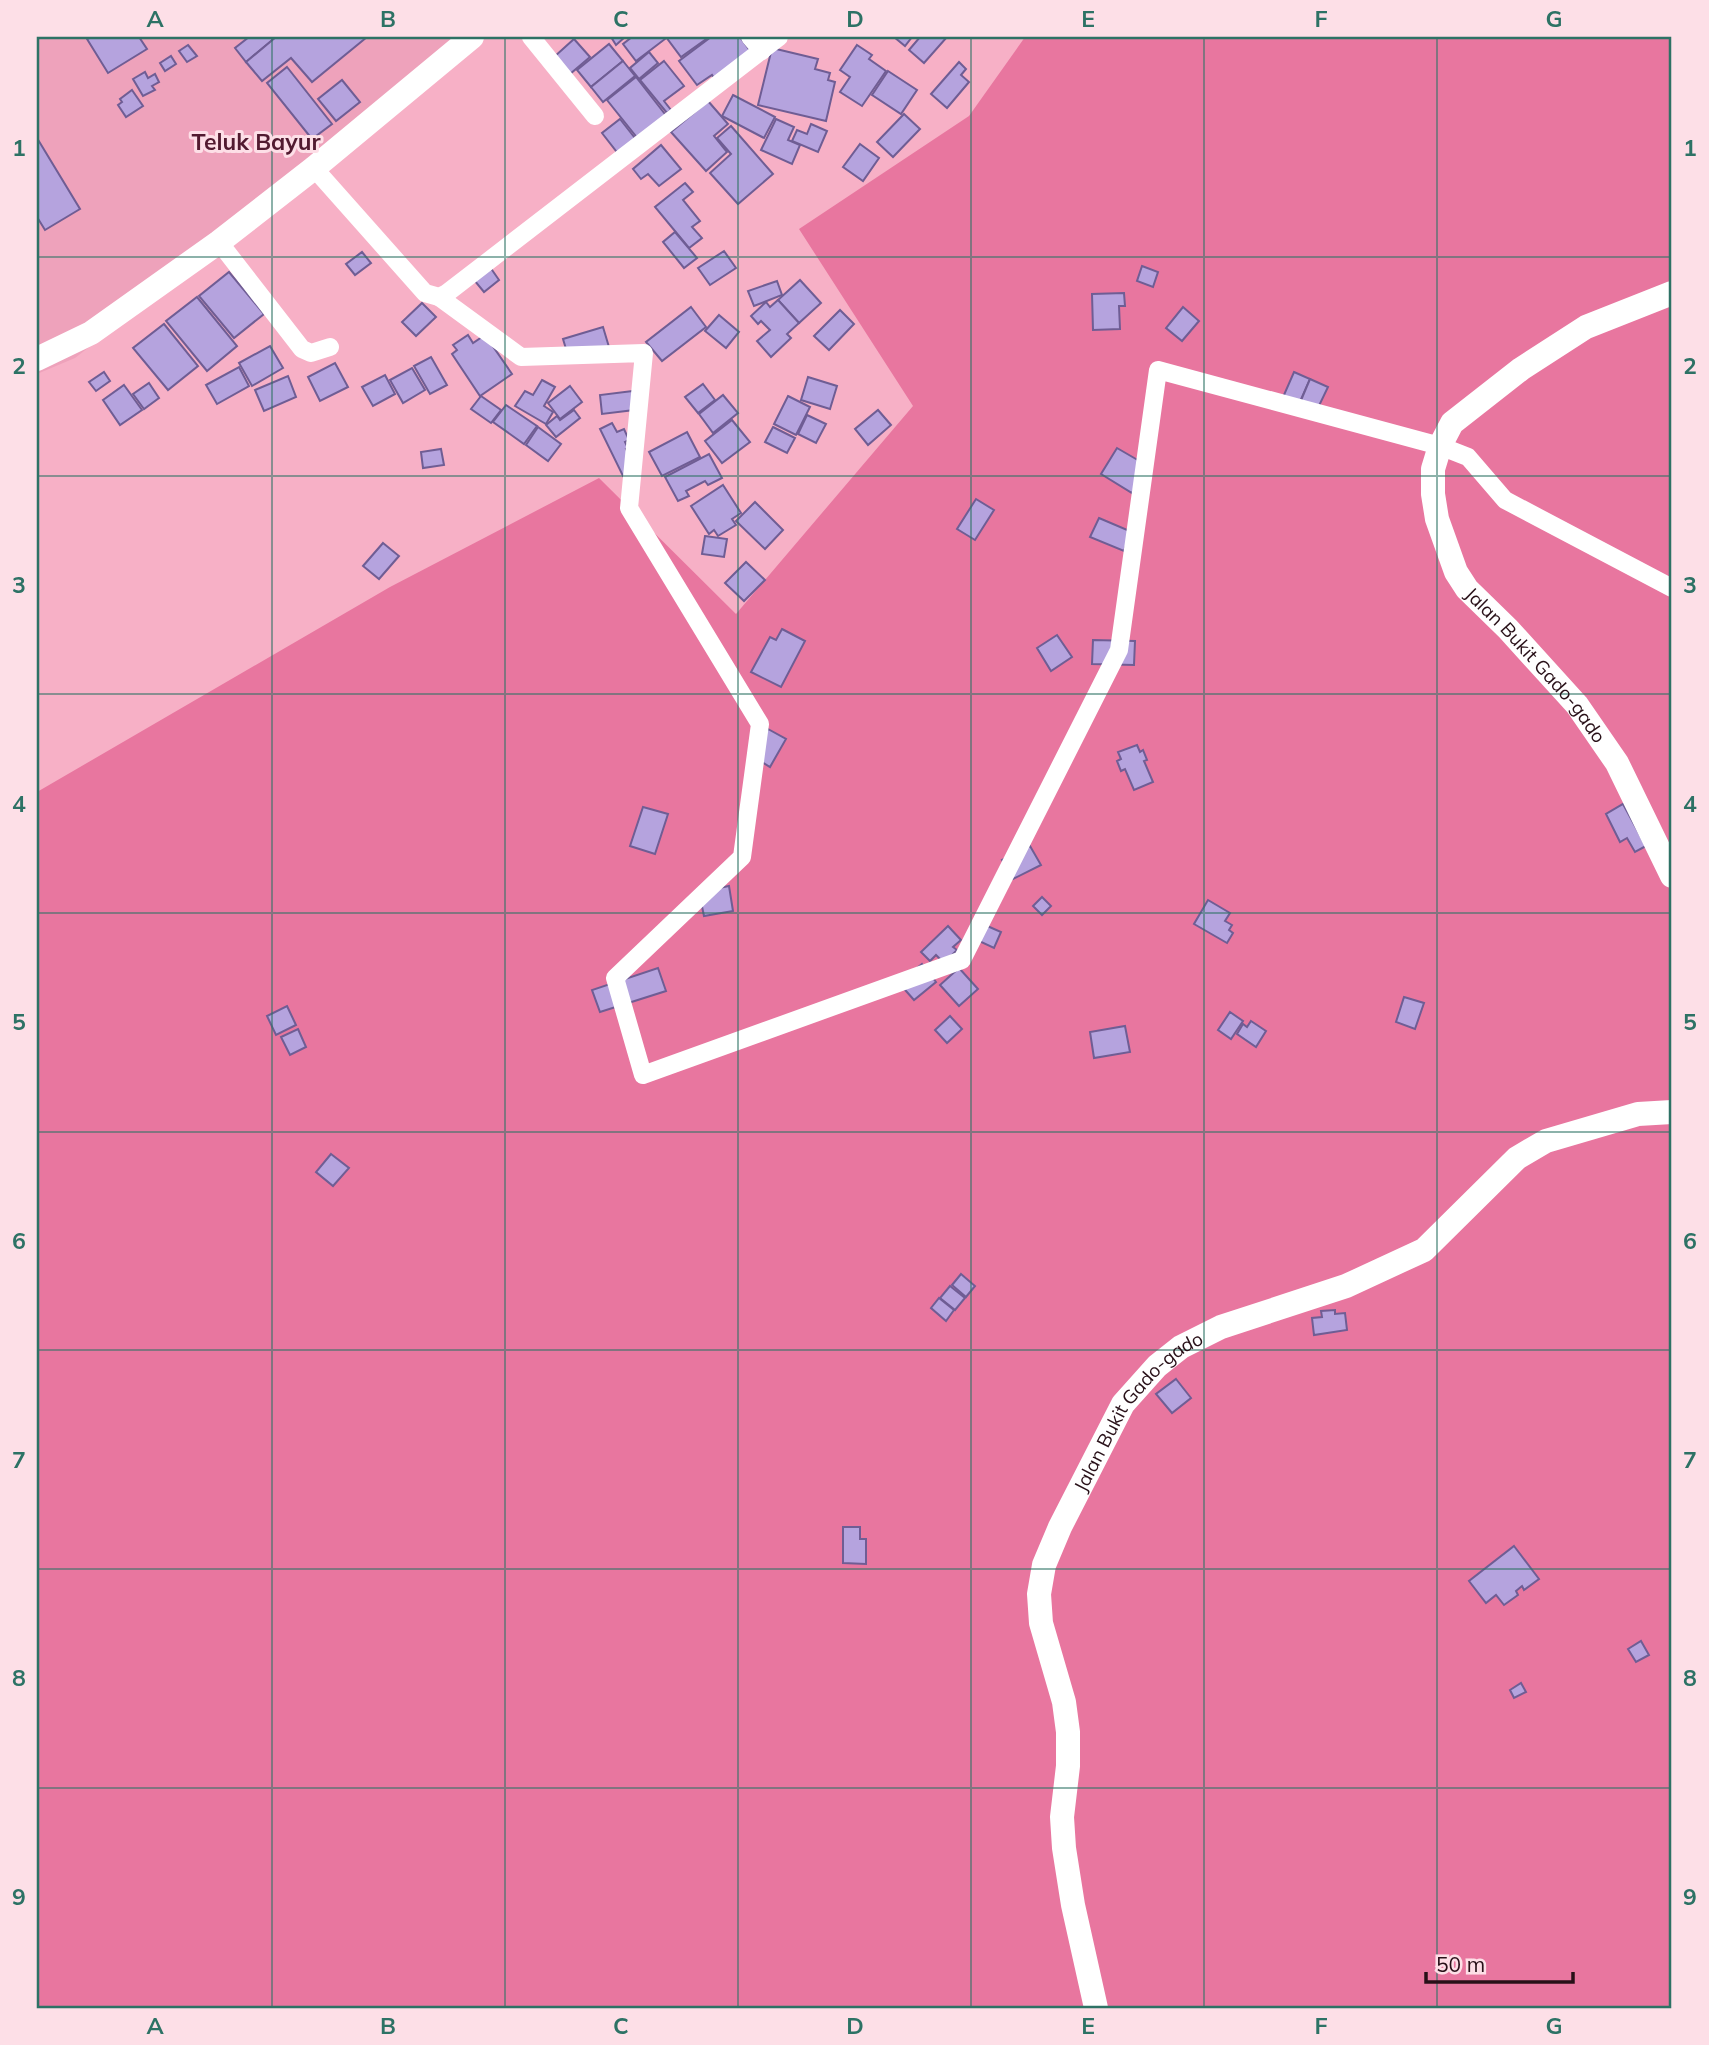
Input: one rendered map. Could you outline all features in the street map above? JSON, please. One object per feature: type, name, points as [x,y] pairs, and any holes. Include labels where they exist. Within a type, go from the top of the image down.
[{"type":"street","points":[[37,359],[91,333],[219,242],[314,168],[472,37]]},
{"type":"street","points":[[531,37],[595,116]]},
{"type":"street","points":[[439,297],[756,44],[779,37]]},
{"type":"street","points":[[314,168],[425,293],[439,297],[521,357],[644,353],[629,508],[760,724],[742,857],[615,978],[643,1075],[962,960],[1119,650],[1158,370],[1440,446],[1468,457],[1505,500],[1672,588]]},
{"type":"street","points":[[219,242],[303,349],[311,353],[330,347]]},
{"type":"street","points":[[1440,446],[1452,423],[1464,412],[1555,345],[1586,327],[1672,293]]},
{"type":"street","name":"Jalan Bukit Gado-gado","points":[[1440,446],[1433,469],[1433,494],[1437,519],[1456,572],[1467,589],[1508,629],[1577,705],[1617,763],[1672,876]]},
{"type":"street","name":"Jalan Bukit Gado-gado","points":[[1096,2008],[1073,1905],[1064,1848],[1062,1817],[1068,1743],[1064,1702],[1041,1623],[1039,1594],[1044,1565],[1060,1527],[1123,1404],[1157,1366],[1181,1347],[1221,1327],[1346,1286],[1424,1250],[1517,1158],[1546,1141],[1638,1114],[1672,1112]]},
{"type":"shaded area","points":[[37,37],[475,37],[218,247],[75,358],[37,374]]},
{"type":"shaded area","points":[[1025,37],[1672,37],[1672,2008],[37,2008],[37,792],[390,587],[599,478],[736,614],[913,406],[799,229],[969,116]]},
{"type":"building","points":[[139,37],[147,49],[108,73],[87,39]]},
{"type":"building","points":[[249,37],[276,37],[246,62],[235,48]]},
{"type":"building","points":[[276,37],[367,37],[312,82],[291,58],[262,81],[246,62]]},
{"type":"building","points":[[611,37],[625,37],[616,45]]},
{"type":"building","points":[[632,37],[665,39],[636,61],[623,44]]},
{"type":"building","points":[[666,37],[709,37],[681,57]]},
{"type":"building","points":[[711,37],[740,37],[751,52],[714,78],[712,75],[697,85],[679,61]]},
{"type":"building","points":[[894,37],[912,37],[905,46]]},
{"type":"building","points":[[920,37],[947,37],[924,63],[909,50]]},
{"type":"building","points":[[574,39],[590,57],[570,74],[554,57]]},
{"type":"building","points":[[609,44],[623,61],[591,87],[577,70]]},
{"type":"building","points":[[188,45],[197,56],[187,62],[179,51]]},
{"type":"building","points":[[857,45],[872,55],[869,59],[886,71],[862,106],[840,92],[850,77],[840,70]]},
{"type":"building","points":[[772,48],[818,59],[815,69],[830,73],[828,80],[835,82],[826,121],[758,105]]},
{"type":"building","points":[[649,52],[658,63],[639,79],[630,68]]},
{"type":"building","points":[[171,56],[176,64],[165,71],[160,63]]},
{"type":"building","points":[[623,61],[635,76],[603,102],[591,87]]},
{"type":"building","points":[[664,61],[684,86],[664,101],[671,110],[667,113],[640,80]]},
{"type":"building","points":[[959,62],[966,69],[961,75],[969,82],[947,108],[931,94]]},
{"type":"building","points":[[287,67],[332,124],[312,139],[267,83]]},
{"type":"building","points":[[888,71],[917,90],[901,114],[872,95]]},
{"type":"building","points":[[145,72],[148,78],[155,74],[159,82],[152,86],[155,90],[143,96],[133,79]]},
{"type":"building","points":[[636,77],[668,118],[639,140],[607,100]]},
{"type":"building","points":[[342,80],[360,102],[336,121],[318,99]]},
{"type":"building","points":[[132,90],[143,106],[126,117],[118,105],[122,102],[120,99]]},
{"type":"building","points":[[733,95],[775,117],[764,138],[722,116]]},
{"type":"building","points":[[708,101],[728,124],[714,136],[727,152],[706,171],[671,132]]},
{"type":"building","points":[[904,114],[920,129],[893,157],[877,142]]},
{"type":"building","points":[[620,119],[638,142],[620,156],[602,133]]},
{"type":"building","points":[[776,119],[794,127],[788,140],[800,145],[792,164],[761,150]]},
{"type":"building","points":[[811,124],[827,131],[818,152],[792,141],[797,130],[807,134]]},
{"type":"building","points":[[731,126],[773,174],[738,204],[710,173],[731,154],[717,138]]},
{"type":"building","points":[[37,138],[80,209],[45,230],[37,217]]},
{"type":"building","points":[[860,144],[879,158],[863,181],[843,167]]},
{"type":"building","points":[[661,145],[681,169],[659,186],[648,174],[641,179],[633,169]]},
{"type":"building","points":[[685,183],[693,192],[683,200],[700,221],[692,227],[702,238],[689,248],[655,207]]},
{"type":"building","points":[[675,232],[697,258],[684,268],[663,242]]},
{"type":"building","points":[[724,251],[736,268],[710,285],[698,268]]},
{"type":"building","points":[[362,252],[371,263],[355,275],[346,264]]},
{"type":"building","points":[[1142,266],[1158,272],[1153,287],[1137,281]]},
{"type":"building","points":[[490,267],[499,280],[484,292],[474,280]]},
{"type":"building","points":[[229,272],[264,314],[234,338],[199,296]]},
{"type":"building","points":[[800,280],[821,303],[799,323],[778,300]]},
{"type":"building","points":[[777,281],[782,295],[754,306],[748,291]]},
{"type":"building","points":[[1124,293],[1125,306],[1119,306],[1120,329],[1093,330],[1092,294]]},
{"type":"building","points":[[197,297],[237,346],[207,371],[166,321]]},
{"type":"building","points":[[778,300],[799,323],[787,334],[791,338],[771,357],[757,341],[770,330],[761,321],[758,324],[751,316],[766,302],[770,307]]},
{"type":"building","points":[[422,303],[436,317],[416,336],[402,322]]},
{"type":"building","points":[[691,307],[706,327],[662,361],[646,342]]},
{"type":"building","points":[[1183,307],[1199,321],[1182,341],[1166,328]]},
{"type":"building","points":[[840,310],[854,324],[829,350],[814,336]]},
{"type":"building","points":[[719,315],[739,332],[726,348],[705,331]]},
{"type":"building","points":[[164,324],[198,366],[168,390],[133,348]]},
{"type":"building","points":[[603,327],[609,347],[569,359],[563,339]]},
{"type":"building","points":[[468,335],[473,343],[485,335],[512,374],[480,396],[452,354],[457,350],[453,345]]},
{"type":"building","points":[[270,346],[283,368],[252,386],[239,363]]},
{"type":"building","points":[[431,357],[447,385],[430,394],[414,366]]},
{"type":"building","points":[[335,363],[348,387],[320,401],[308,377]]},
{"type":"building","points":[[239,367],[249,386],[217,404],[206,385]]},
{"type":"building","points":[[412,368],[425,390],[403,403],[390,380]]},
{"type":"building","points":[[104,372],[110,381],[96,391],[89,382]]},
{"type":"building","points":[[1294,372],[1310,379],[1296,411],[1280,404]]},
{"type":"building","points":[[385,375],[395,394],[373,406],[362,387]]},
{"type":"building","points":[[288,376],[296,397],[264,411],[255,390]]},
{"type":"building","points":[[808,377],[837,386],[830,409],[801,400]]},
{"type":"building","points":[[1310,379],[1328,387],[1316,412],[1299,405]]},
{"type":"building","points":[[542,380],[555,387],[544,406],[553,412],[546,424],[515,406],[525,391],[533,395]]},
{"type":"building","points":[[149,383],[159,398],[144,409],[133,394]]},
{"type":"building","points":[[703,384],[715,400],[698,413],[685,397]]},
{"type":"building","points":[[124,385],[142,410],[120,425],[103,400]]},
{"type":"building","points":[[570,386],[582,402],[560,419],[548,403]]},
{"type":"building","points":[[641,390],[634,410],[602,414],[600,395]]},
{"type":"building","points":[[723,395],[738,413],[713,433],[699,414]]},
{"type":"building","points":[[481,396],[501,410],[491,423],[471,409]]},
{"type":"building","points":[[788,396],[810,407],[796,435],[774,424]]},
{"type":"building","points":[[506,405],[537,426],[524,444],[493,422]]},
{"type":"building","points":[[574,410],[580,418],[556,437],[546,425],[557,416],[560,420]]},
{"type":"building","points":[[878,410],[891,425],[868,445],[855,429]]},
{"type":"building","points":[[807,415],[826,424],[816,443],[798,434]]},
{"type":"building","points":[[732,420],[750,442],[722,463],[705,441]]},
{"type":"building","points":[[612,423],[617,432],[624,429],[629,440],[625,442],[628,448],[626,449],[636,469],[623,476],[600,429]]},
{"type":"building","points":[[538,427],[561,444],[548,461],[526,445]]},
{"type":"building","points":[[773,427],[795,438],[787,453],[765,442]]},
{"type":"building","points":[[687,432],[700,457],[662,476],[649,452]]},
{"type":"building","points":[[1117,448],[1148,466],[1132,493],[1101,474]]},
{"type":"building","points":[[441,449],[444,465],[423,468],[421,452]]},
{"type":"building","points":[[709,454],[722,478],[708,485],[705,481],[686,491],[689,496],[678,501],[665,477]]},
{"type":"building","points":[[723,485],[741,513],[732,519],[736,525],[718,536],[714,530],[709,534],[691,506]]},
{"type":"building","points":[[976,499],[994,510],[975,540],[957,529]]},
{"type":"building","points":[[755,502],[783,530],[765,549],[736,521]]},
{"type":"building","points":[[1099,518],[1132,532],[1124,551],[1090,537]]},
{"type":"building","points":[[705,536],[727,539],[724,557],[702,554]]},
{"type":"building","points":[[383,543],[399,556],[379,579],[363,566]]},
{"type":"building","points":[[746,562],[765,580],[744,601],[725,583]]},
{"type":"building","points":[[782,629],[805,641],[781,687],[751,672],[770,637],[776,640]]},
{"type":"building","points":[[1057,635],[1072,657],[1051,671],[1037,648]]},
{"type":"building","points":[[1093,640],[1135,641],[1134,665],[1092,664]]},
{"type":"building","points":[[768,729],[786,739],[770,767],[752,756]]},
{"type":"building","points":[[1137,745],[1140,752],[1143,750],[1147,760],[1144,761],[1153,782],[1134,790],[1125,769],[1121,771],[1117,761],[1121,759],[1118,752]]},
{"type":"building","points":[[1623,804],[1646,846],[1635,852],[1627,838],[1620,842],[1606,814]]},
{"type":"building","points":[[643,807],[668,814],[655,854],[630,846]]},
{"type":"building","points":[[1030,846],[1041,865],[1013,879],[1002,860]]},
{"type":"building","points":[[729,886],[733,911],[704,916],[699,892]]},
{"type":"building","points":[[1042,897],[1051,906],[1042,915],[1033,906]]},
{"type":"building","points":[[1208,900],[1230,913],[1225,921],[1232,925],[1229,930],[1233,933],[1227,943],[1194,924]]},
{"type":"building","points":[[985,925],[1001,932],[994,948],[979,941]]},
{"type":"building","points":[[948,926],[961,940],[953,947],[957,950],[944,963],[936,955],[930,961],[921,952]]},
{"type":"building","points":[[922,964],[936,982],[914,1000],[899,983]]},
{"type":"building","points":[[658,968],[666,991],[600,1012],[592,990]]},
{"type":"building","points":[[959,968],[978,989],[959,1006],[940,985]]},
{"type":"building","points":[[1404,997],[1424,1003],[1415,1029],[1396,1022]]},
{"type":"building","points":[[287,1006],[296,1025],[276,1035],[267,1016]]},
{"type":"building","points":[[1230,1012],[1243,1021],[1231,1039],[1218,1030]]},
{"type":"building","points":[[950,1016],[962,1029],[947,1043],[935,1030]]},
{"type":"building","points":[[1251,1021],[1266,1031],[1256,1047],[1237,1034],[1243,1024],[1247,1027]]},
{"type":"building","points":[[1125,1026],[1130,1052],[1094,1058],[1090,1032]]},
{"type":"building","points":[[298,1029],[306,1047],[290,1055],[281,1037]]},
{"type":"building","points":[[331,1154],[349,1168],[333,1186],[316,1172]]},
{"type":"building","points":[[961,1274],[975,1286],[966,1297],[952,1285]]},
{"type":"building","points":[[950,1286],[965,1298],[955,1310],[940,1298]]},
{"type":"building","points":[[939,1298],[954,1310],[946,1321],[931,1308]]},
{"type":"building","points":[[1335,1310],[1335,1314],[1345,1313],[1347,1330],[1314,1335],[1312,1318],[1322,1317],[1321,1311]]},
{"type":"building","points":[[1176,1379],[1191,1398],[1172,1413],[1156,1394]]},
{"type":"building","points":[[843,1527],[860,1527],[860,1539],[866,1539],[866,1564],[843,1563]]},
{"type":"building","points":[[1514,1546],[1539,1579],[1524,1590],[1522,1586],[1516,1591],[1518,1595],[1504,1605],[1496,1595],[1486,1603],[1469,1581]]},
{"type":"building","points":[[1641,1641],[1649,1655],[1636,1662],[1628,1649]]},
{"type":"building","points":[[1521,1683],[1526,1692],[1514,1698],[1510,1690]]},
{"type":"district","name":"Teluk Bayur","points":[[256,142]]}]
